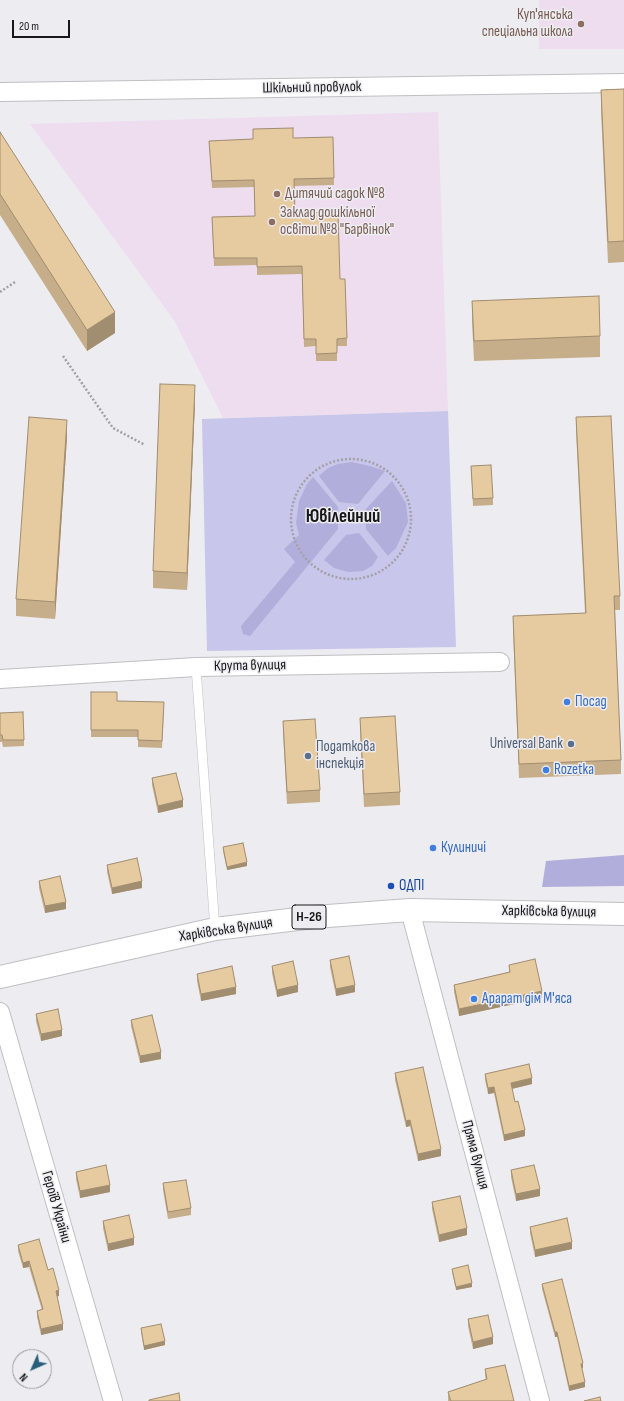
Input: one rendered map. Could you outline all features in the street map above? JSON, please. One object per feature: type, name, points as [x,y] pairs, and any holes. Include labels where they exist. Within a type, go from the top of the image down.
[{"type":"main road","name":"Харківська вулиця","points":[[0,977],[214,929],[314,917],[410,910],[624,914]]},
{"type":"street","name":"Шкільний провулок","points":[[0,92],[624,83]]},
{"type":"street","name":"Крута вулиця","points":[[0,679],[196,667],[500,662]]},
{"type":"street","name":"Пряма вулиця","points":[[410,910],[540,1401]]},
{"type":"street","name":"Героїв України","points":[[0,1012],[112,1401]]},
{"type":"lane","points":[[196,667],[214,929]]},
{"type":"path","points":[[0,292],[15,282]]},
{"type":"path","points":[[63,356],[113,428],[145,445]]},
{"type":"path","points":[[343,460],[363,460],[382,468],[398,481],[407,498],[411,517],[409,536],[401,554],[389,566],[370,577],[351,580],[332,577],[314,566],[301,553],[293,536],[291,515],[296,495],[307,478],[323,466],[343,460]]},
{"type":"shaded area","name":"Куп'янська спеціальна школа","points":[[539,0],[624,0],[624,49],[539,49]]},
{"type":"shaded area","name":"Заклад дошкільної освіти №8 \"Барвінок\"","points":[[438,112],[448,411],[223,418],[174,320],[30,124]]},
{"type":"shaded area","points":[[448,411],[456,647],[207,651],[202,419]]},
{"type":"shaded area","points":[[352,462],[385,471],[358,504],[339,502],[319,476],[328,468],[338,464]]},
{"type":"shaded area","points":[[313,477],[338,507],[338,529],[250,636],[243,634],[241,626],[295,562],[284,549],[299,535],[296,523],[299,501],[307,484]]},
{"type":"shaded area","points":[[392,481],[406,503],[408,522],[396,548],[388,556],[366,529],[365,510]]},
{"type":"shaded area","points":[[359,533],[378,557],[372,566],[363,571],[348,572],[334,568],[324,560],[346,535]]},
{"type":"shaded area","points":[[624,855],[624,886],[542,887],[546,861]]},
{"type":"building","points":[[624,89],[624,241],[608,242],[601,90]]},
{"type":"building","points":[[293,128],[293,138],[333,137],[334,178],[294,179],[295,213],[338,212],[340,279],[345,279],[347,338],[337,339],[337,353],[316,354],[316,339],[304,339],[302,266],[257,267],[257,258],[214,258],[212,217],[255,216],[254,180],[212,181],[209,141],[253,139],[253,129]]},
{"type":"building","points":[[0,132],[115,312],[87,330],[0,194]]},
{"type":"building","points":[[599,296],[600,336],[474,341],[472,301]]},
{"type":"building","points":[[160,384],[195,385],[187,573],[153,571]]},
{"type":"building","points":[[611,416],[620,596],[614,596],[621,760],[519,764],[513,616],[586,613],[576,417]]},
{"type":"building","points":[[29,417],[67,420],[55,602],[16,599]]},
{"type":"building","points":[[491,465],[493,498],[473,499],[471,466]]},
{"type":"building","points":[[91,692],[117,692],[117,701],[164,702],[162,741],[138,740],[138,730],[91,730]]},
{"type":"building","points":[[23,712],[24,740],[3,740],[2,735],[0,735],[0,713]]},
{"type":"building","points":[[395,716],[400,792],[364,794],[360,718]]},
{"type":"building","points":[[315,719],[320,790],[287,792],[283,721]]},
{"type":"building","points":[[176,773],[183,800],[158,806],[152,778]]},
{"type":"building","points":[[243,843],[247,862],[227,867],[223,847]]},
{"type":"building","points":[[137,858],[142,881],[112,888],[107,865]]},
{"type":"building","points":[[60,876],[66,902],[45,906],[39,881]]},
{"type":"building","points":[[349,956],[355,985],[336,989],[330,960]]},
{"type":"building","points":[[535,959],[542,991],[459,1009],[454,985],[510,972],[509,965]]},
{"type":"building","points":[[293,961],[298,985],[277,990],[272,966]]},
{"type":"building","points":[[232,966],[236,987],[201,994],[197,974]]},
{"type":"building","points":[[58,1009],[62,1030],[41,1034],[36,1014]]},
{"type":"building","points":[[152,1015],[161,1052],[140,1056],[131,1020]]},
{"type":"building","points":[[529,1064],[532,1078],[511,1083],[515,1102],[518,1101],[525,1130],[504,1135],[494,1087],[488,1088],[485,1074]]},
{"type":"building","points":[[423,1067],[441,1149],[418,1154],[410,1120],[406,1121],[395,1073]]},
{"type":"building","points":[[106,1165],[110,1185],[80,1191],[76,1172]]},
{"type":"building","points":[[534,1165],[540,1189],[516,1194],[511,1170]]},
{"type":"building","points":[[186,1180],[191,1208],[168,1212],[163,1183]]},
{"type":"building","points":[[460,1196],[467,1228],[439,1235],[432,1202]]},
{"type":"building","points":[[129,1215],[134,1238],[108,1244],[103,1221]]},
{"type":"building","points":[[567,1218],[572,1242],[535,1250],[530,1227]]},
{"type":"building","points":[[39,1239],[48,1270],[53,1268],[59,1290],[56,1291],[63,1324],[41,1329],[37,1311],[43,1309],[29,1261],[23,1263],[18,1245]]},
{"type":"building","points":[[468,1265],[472,1283],[456,1287],[452,1269]]},
{"type":"building","points":[[562,1279],[583,1363],[581,1364],[585,1382],[569,1386],[557,1332],[555,1332],[542,1284]]},
{"type":"building","points":[[488,1315],[493,1337],[473,1342],[468,1319]]},
{"type":"building","points":[[161,1324],[165,1341],[144,1346],[141,1328]]},
{"type":"building","points":[[505,1365],[514,1401],[451,1401],[448,1392],[487,1379],[485,1369]]},
{"type":"building","points":[[179,1393],[180,1401],[149,1401],[149,1400]]},
{"type":"building","points":[[600,1397],[601,1401],[584,1401]]},
{"type":"place","name":"Куп'янська спеціальна школа","points":[[581,24]]},
{"type":"place","name":"Дитячий садок №8","points":[[277,194]]},
{"type":"place","name":"Заклад дошкільної освіти №8 \"Барвінок\"","points":[[272,222]]},
{"type":"place","name":"Посад","points":[[567,702]]},
{"type":"place","name":"Universal Bank","points":[[571,744]]},
{"type":"place","name":"Податкова інспекція","points":[[308,756]]},
{"type":"place","name":"Rozetka","points":[[546,770]]},
{"type":"place","name":"Кулиничі","points":[[433,848]]},
{"type":"place","name":"ОДПІ","points":[[391,886]]},
{"type":"place","name":"Арарат дім М'яса","points":[[474,999]]},
{"type":"district","name":"Ювілейний","points":[[343,517]]}]
